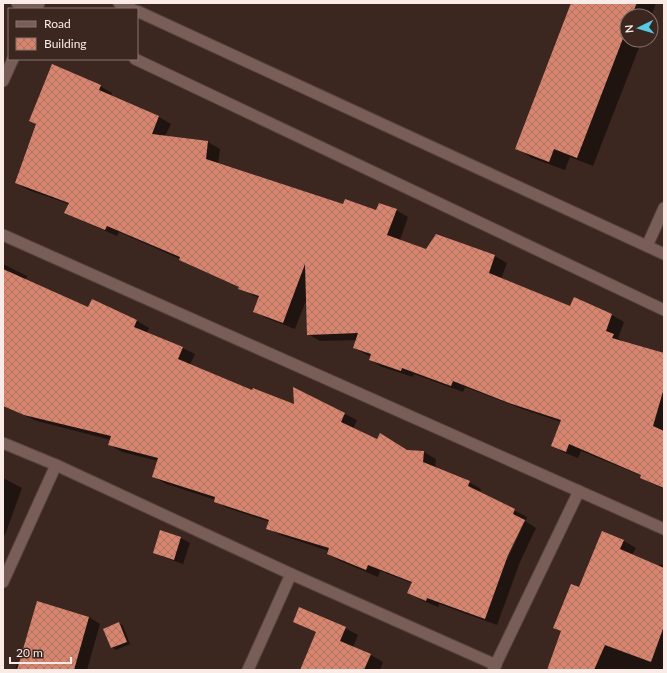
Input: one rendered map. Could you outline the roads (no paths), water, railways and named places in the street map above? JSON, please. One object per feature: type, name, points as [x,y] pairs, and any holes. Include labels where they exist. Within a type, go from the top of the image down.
[{"type":"street","points":[[17,3],[28,8]]},
{"type":"street","points":[[119,3],[130,8]]},
{"type":"street","points":[[138,11],[664,254]]},
{"type":"street","points":[[3,81],[13,60]]},
{"type":"street","points":[[137,60],[664,310]]},
{"type":"street","points":[[647,246],[664,208]]},
{"type":"street","points":[[3,235],[664,529]]},
{"type":"street","points":[[3,443],[56,465],[495,667],[579,491]]},
{"type":"street","points":[[3,582],[56,465]]},
{"type":"street","points":[[248,670],[291,574]]}]
